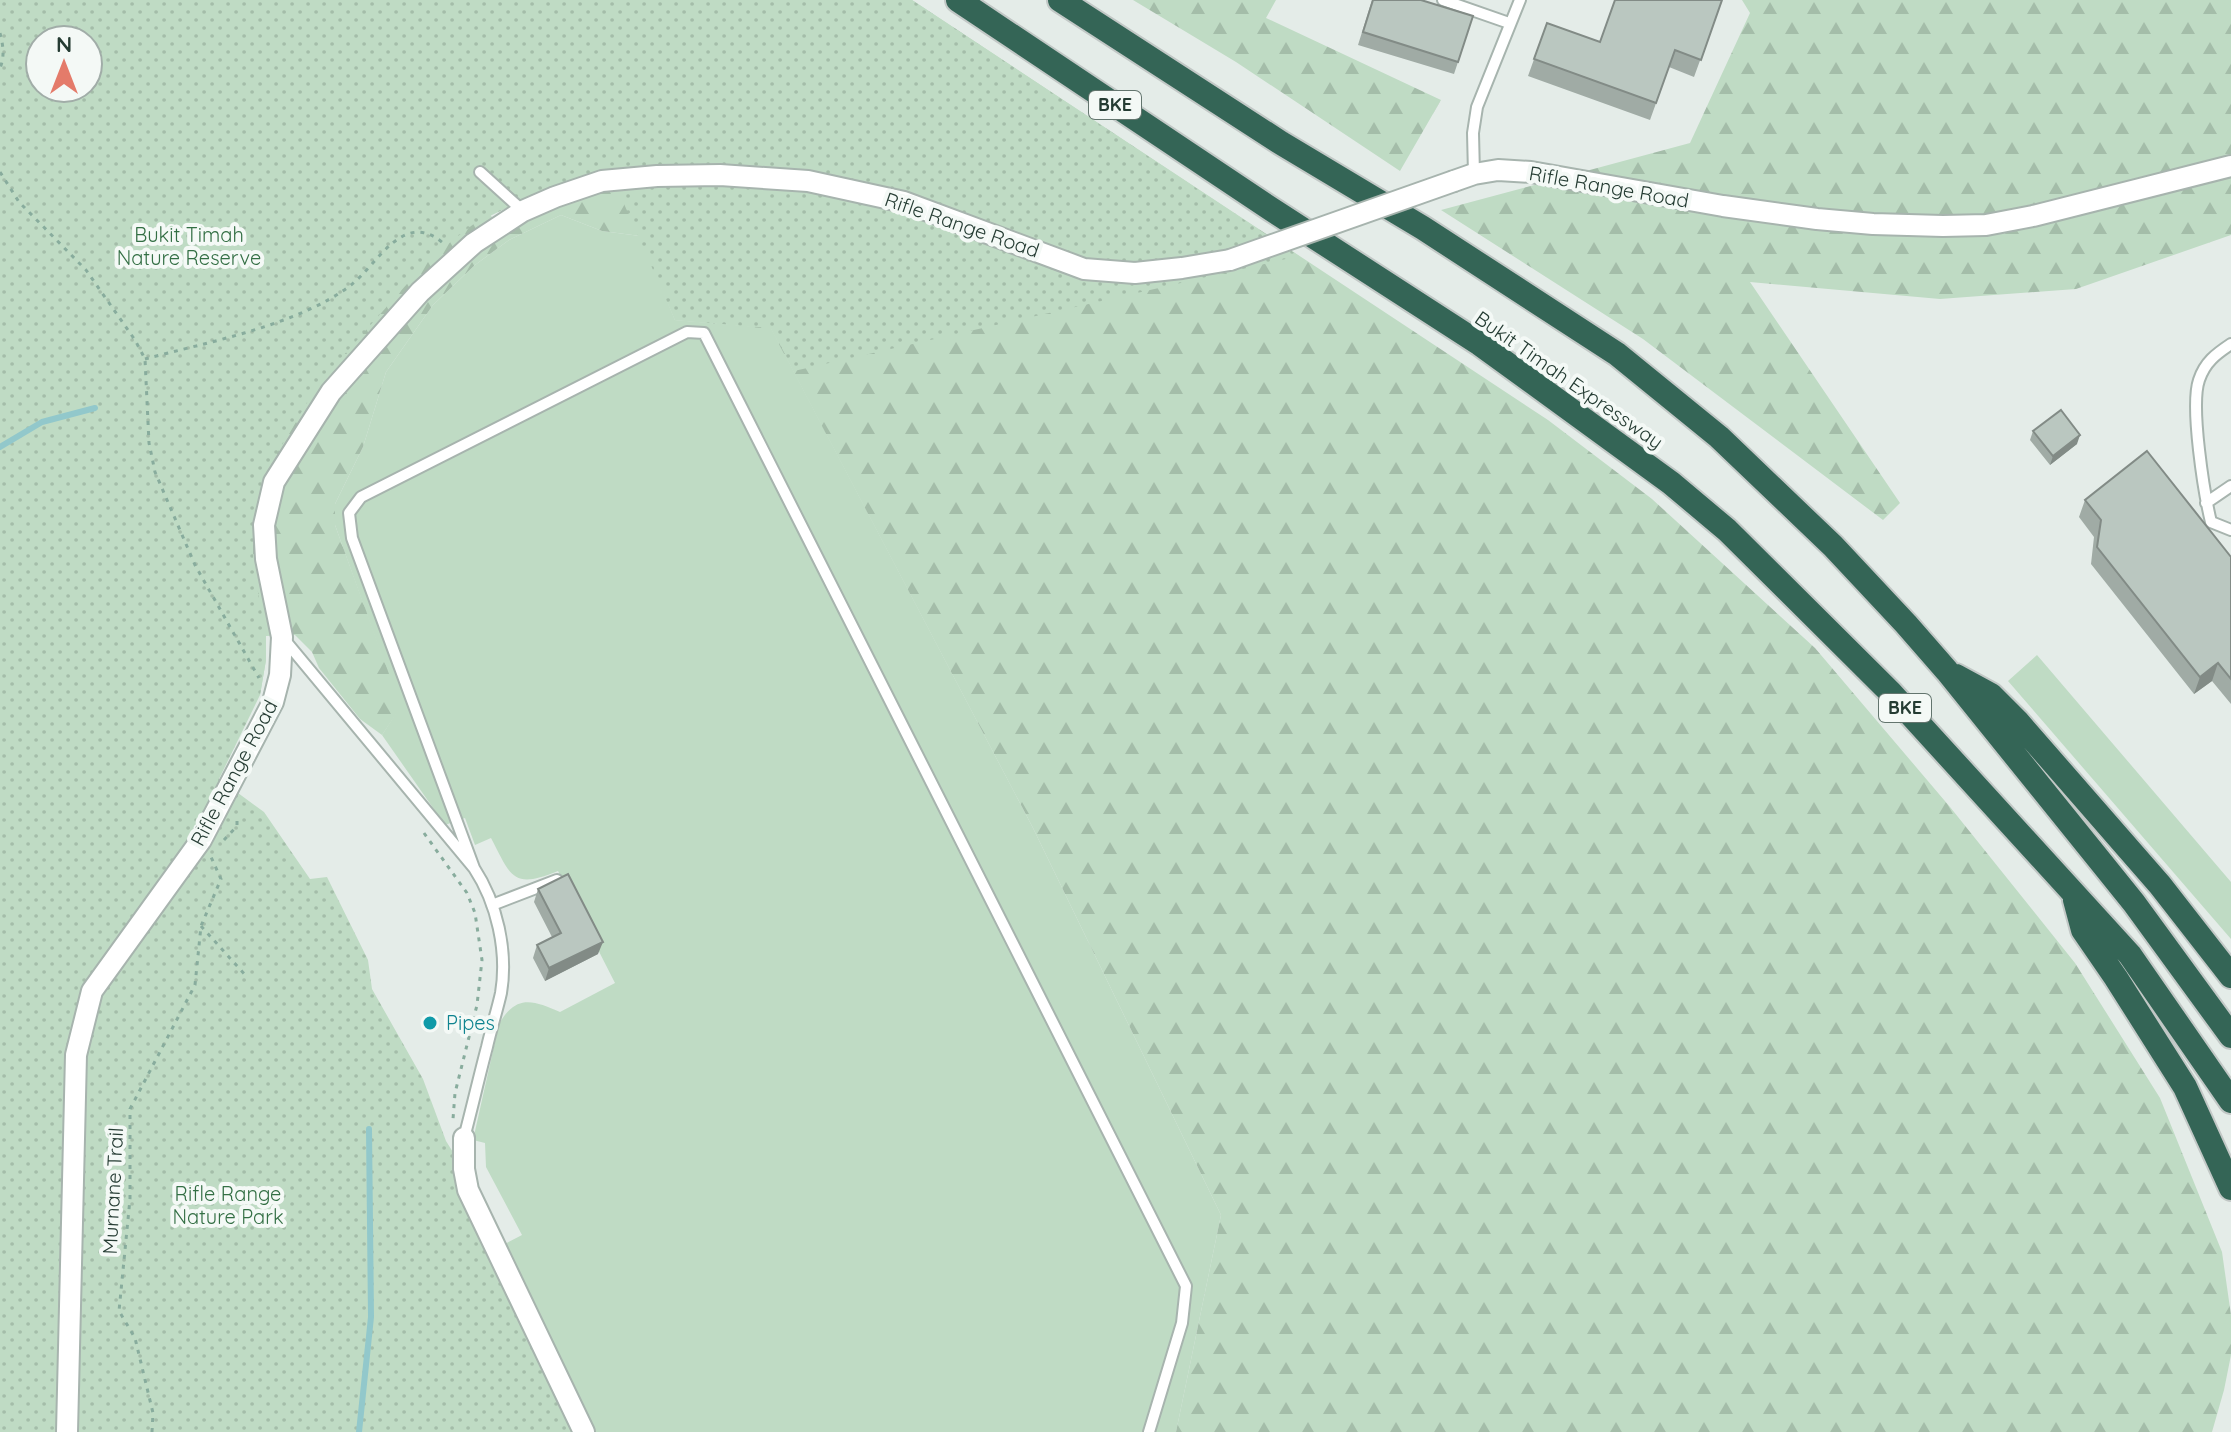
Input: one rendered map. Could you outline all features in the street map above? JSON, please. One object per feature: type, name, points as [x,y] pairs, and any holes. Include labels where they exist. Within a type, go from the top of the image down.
[{"type":"highway","name":"Bukit Timah Expressway","points":[[958,0],[1480,344],[1671,483],[1727,530],[1891,693],[2130,955],[2231,1101]]},
{"type":"highway","name":"BKE","points":[[1076,7],[1281,143],[1423,228],[1617,354],[1719,437],[1833,546],[1947,671],[2134,903],[2231,1036]]},
{"type":"highway","points":[[1947,671],[1991,695],[2017,721],[2160,885],[2231,976]]},
{"type":"highway","points":[[2073,894],[2083,930],[2185,1087],[2231,1188]]},
{"type":"street","name":"Rifle Range Road","points":[[67,1432],[76,1055],[92,991],[201,840],[273,702],[280,675],[282,637],[266,559],[264,525],[274,482],[331,392],[420,292],[474,243],[523,211],[602,181],[720,175],[808,181],[904,202],[1084,269],[1135,273],[1230,260],[1474,174],[1498,170],[1531,172],[1723,206],[1817,219],[1943,226],[1986,225],[2033,216],[2231,166]]},
{"type":"street","points":[[464,1141],[468,1190],[584,1432]]},
{"type":"lane","points":[[1443,0],[1509,23]]},
{"type":"lane","points":[[1474,174],[1473,133],[1477,107],[1520,0]]},
{"type":"lane","points":[[480,172],[523,211]]},
{"type":"lane","points":[[474,868],[352,538],[349,513],[361,497],[417,468],[687,332],[704,333],[1186,1286],[1182,1323],[1149,1432]]},
{"type":"lane","points":[[2231,344],[2211,357],[2198,381],[2196,408],[2206,503],[2211,522],[2231,530]]},
{"type":"lane","points":[[2206,503],[2231,486]]},
{"type":"lane","points":[[282,637],[474,868],[492,905],[501,943],[501,991],[464,1141]]},
{"type":"lane","points":[[492,905],[557,880]]},
{"type":"path","points":[[0,33],[4,48],[0,68]]},
{"type":"path","points":[[0,172],[19,202],[86,270],[145,359],[149,443],[155,472],[195,565],[273,702]]},
{"type":"path","points":[[145,359],[285,319],[320,304],[352,284],[401,235],[425,233],[437,238],[458,257]]},
{"type":"path","points":[[219,845],[237,826],[237,815]]},
{"type":"path","points":[[420,828],[467,893],[475,913],[482,960],[477,1005],[455,1093],[451,1140],[464,1141]]},
{"type":"path","name":"Murnane Trail","points":[[152,1432],[153,1413],[135,1338],[119,1311],[130,1199],[130,1109],[195,985],[201,926],[221,879],[210,855]]},
{"type":"path","points":[[201,926],[247,977]]},
{"type":"green space","points":[[0,0],[57,24],[24,24],[24,73]]},
{"type":"green space","name":"Bukit Timah Nature Reserve","points":[[0,0],[912,0],[1299,256],[794,371],[771,328],[675,320],[610,172],[526,199],[475,223],[431,257],[318,384],[263,477],[253,522],[253,565],[266,636],[266,660],[260,695],[219,779],[264,812],[310,879],[327,877],[368,960],[372,989],[423,1079],[446,1141],[456,1157],[460,1192],[469,1217],[575,1432],[0,1432]]},
{"type":"green space","points":[[524,0],[912,0],[1548,420],[1652,499],[1815,648],[1950,807],[2075,963],[2160,1098],[2222,1252],[2231,1315],[2231,1355],[2212,1432],[1176,1432],[1221,1215],[1033,828],[771,329],[675,320],[640,236],[602,231],[561,215],[509,240],[475,265],[433,305],[386,372],[363,447],[335,504],[335,525],[401,707],[382,735],[360,719],[319,668],[312,652],[295,635],[266,636],[266,660],[260,695],[234,675],[99,302],[34,104],[104,104],[104,43],[483,202],[500,231],[531,212]]},
{"type":"green space","points":[[1133,0],[1276,0],[1266,18],[1441,100],[1400,171],[1236,62]]},
{"type":"green space","points":[[1742,0],[2231,0],[2231,235],[2076,289],[1940,299],[1750,282],[1900,503],[1883,520],[1643,339],[1441,210],[1690,143],[1750,13]]},
{"type":"green space","points":[[561,215],[602,231],[640,236],[675,320],[771,328],[1033,828],[1221,1215],[1176,1432],[594,1432],[503,1245],[522,1235],[486,1167],[485,1143],[473,1140],[499,1024],[505,1014],[526,1002],[560,1012],[615,983],[558,871],[543,877],[522,879],[509,870],[491,838],[475,845],[465,818],[445,825],[382,735],[400,707],[335,525],[335,504],[363,447],[386,372],[433,305],[475,265],[509,240]]},
{"type":"green space","points":[[2037,655],[2231,882],[2231,939],[2008,681]]},
{"type":"building","points":[[1373,0],[1421,0],[1473,16],[1458,62],[1363,32]]},
{"type":"building","points":[[1615,0],[1722,0],[1701,60],[1675,50],[1656,103],[1534,59],[1547,23],[1600,42]]},
{"type":"building","points":[[2061,410],[2080,435],[2053,456],[2033,431]]},
{"type":"building","points":[[2147,451],[2231,557],[2231,679],[2218,663],[2200,677],[2097,547],[2101,520],[2085,500]]},
{"type":"building","points":[[568,874],[603,942],[549,968],[537,945],[561,933],[538,889]]},
{"type":"waterway","points":[[0,447],[42,422],[95,408]]},
{"type":"waterway","points":[[359,1432],[371,1317],[369,1129]]},
{"type":"place","name":"Pipes","points":[[430,1023]]},
{"type":"park label","name":"Rifle Range Nature Park","points":[[228,1206]]}]
